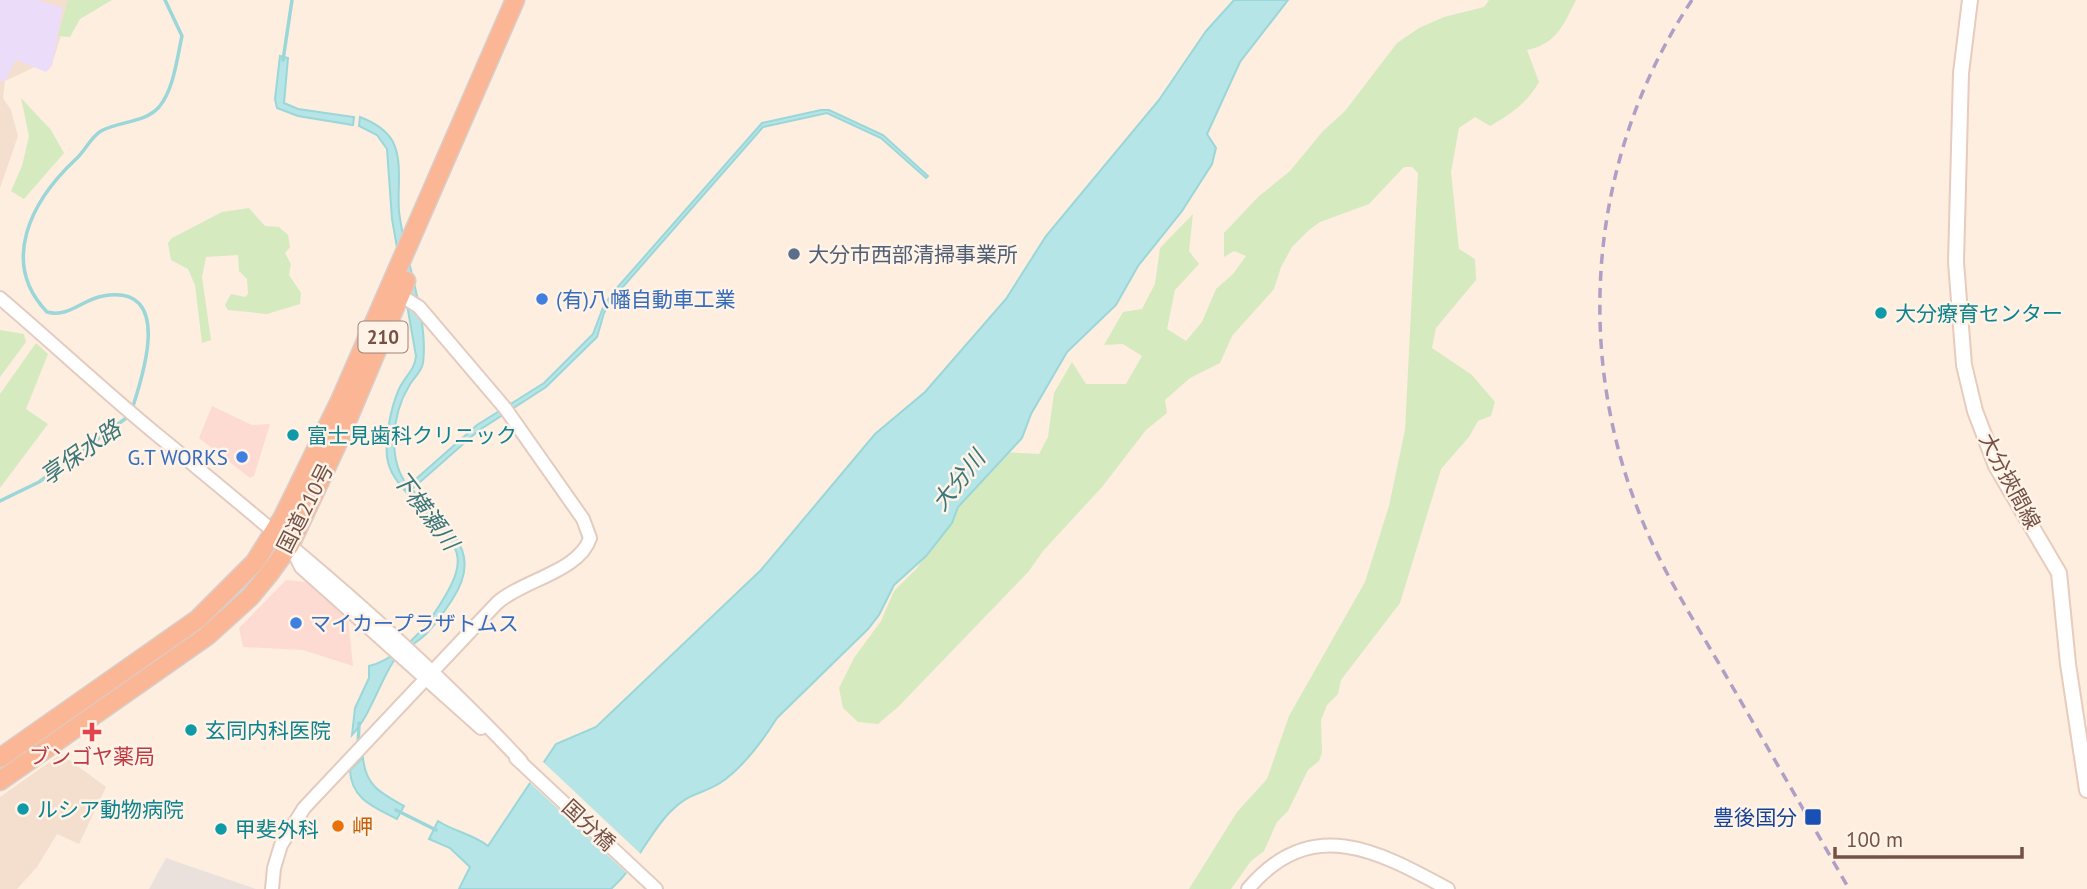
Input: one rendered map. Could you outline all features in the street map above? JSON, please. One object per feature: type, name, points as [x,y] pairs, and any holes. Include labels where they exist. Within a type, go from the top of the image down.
[{"type":"highway","name":"国道210号","points":[[0,758],[214,605],[255,562],[275,531],[345,390],[515,0]]},
{"type":"highway","name":"国道210号","points":[[0,781],[226,621],[250,597],[290,545],[356,402],[400,295],[461,122]]},
{"type":"main road","name":"大分挾間線","points":[[1970,0],[1961,73],[1956,262],[1964,365],[1975,411],[1996,466],[2059,573],[2069,673],[2087,790]]},
{"type":"street","points":[[272,889],[276,860],[288,831],[342,765],[432,668],[503,598],[578,558],[588,544],[590,534],[583,519],[505,408],[419,307],[400,295]]},
{"type":"street","points":[[0,298],[152,431],[275,531],[392,641],[414,651],[473,716]]},
{"type":"street","points":[[392,641],[402,660],[473,716]]},
{"type":"street","name":"国分橋","points":[[473,716],[656,889]]},
{"type":"street","points":[[1248,889],[1283,858],[1310,847],[1329,845],[1364,849],[1388,856],[1448,889]]},
{"type":"shaded area","points":[[0,0],[72,0],[54,58],[5,81],[3,98],[11,110],[18,136],[0,188]]},
{"type":"shaded area","points":[[0,0],[38,0],[63,8],[52,66],[46,72],[16,60],[5,81],[0,81]]},
{"type":"shaded area","name":"G.T WORKS","points":[[212,406],[252,425],[270,424],[254,476],[250,478],[199,438]]},
{"type":"shaded area","name":"マイカープラザトムス","points":[[286,580],[307,582],[348,618],[353,666],[303,650],[243,647],[239,628]]},
{"type":"shaded area","points":[[61,754],[106,787],[79,844],[57,834],[37,867],[17,889],[0,889],[0,797]]},
{"type":"shaded area","points":[[166,858],[256,889],[149,889]]},
{"type":"green space","points":[[68,0],[112,0],[80,19],[70,37],[58,36]]},
{"type":"green space","points":[[1489,0],[1576,0],[1558,32],[1545,43],[1527,50],[1539,82],[1524,102],[1490,126],[1475,117],[1459,128],[1451,172],[1459,249],[1475,259],[1476,280],[1436,328],[1432,348],[1472,375],[1495,402],[1491,416],[1478,421],[1469,437],[1441,469],[1400,603],[1341,680],[1338,694],[1327,705],[1321,720],[1322,753],[1319,761],[1308,770],[1288,811],[1277,822],[1264,851],[1251,861],[1231,889],[1189,889],[1237,812],[1267,779],[1289,716],[1365,582],[1389,506],[1405,430],[1418,173],[1412,167],[1404,167],[1369,204],[1320,222],[1292,247],[1281,267],[1274,289],[1232,336],[1220,363],[1190,378],[1165,400],[1167,413],[1146,430],[1102,487],[1043,551],[1029,571],[899,706],[878,724],[858,722],[843,708],[839,688],[854,658],[881,621],[894,591],[917,568],[957,505],[1002,452],[1039,454],[1048,437],[1054,393],[1072,362],[1086,384],[1126,384],[1142,356],[1123,344],[1104,345],[1123,312],[1142,309],[1155,284],[1160,248],[1193,214],[1189,251],[1199,264],[1175,290],[1167,329],[1186,341],[1202,322],[1216,289],[1233,274],[1246,256],[1234,251],[1224,257],[1224,233],[1258,197],[1290,171],[1323,131],[1345,111],[1397,43],[1419,28],[1444,17],[1484,7]]},
{"type":"green space","points":[[21,98],[51,130],[64,153],[24,199],[11,191],[22,166],[29,136]]},
{"type":"green space","points":[[249,208],[265,226],[279,227],[288,235],[290,247],[285,253],[291,264],[289,275],[301,293],[300,304],[267,314],[228,310],[225,305],[231,294],[245,297],[248,294],[247,279],[239,271],[238,255],[206,257],[202,277],[211,340],[202,343],[195,285],[188,269],[171,260],[168,243],[172,238],[222,212]]},
{"type":"green space","points":[[0,330],[24,334],[26,342],[0,377]]},
{"type":"green space","points":[[36,343],[48,354],[26,409],[48,424],[0,488],[0,394]]},
{"type":"water","name":"大分川","points":[[1234,0],[1288,0],[1240,62],[1207,134],[1216,148],[1212,164],[1182,211],[1138,266],[1116,305],[1067,352],[1031,414],[1022,438],[958,507],[952,523],[926,556],[894,585],[879,615],[868,629],[777,718],[737,770],[713,787],[689,797],[670,812],[628,871],[611,889],[459,889],[470,867],[450,848],[429,839],[438,821],[488,846],[556,744],[596,727],[761,570],[875,434],[925,392],[1006,299],[1046,236],[1159,100],[1206,31]]},
{"type":"water","points":[[280,56],[288,58],[284,103],[298,109],[354,117],[353,125],[298,116],[277,108],[275,99]]},
{"type":"water","points":[[829,110],[883,135],[928,176],[926,178],[881,138],[827,113],[763,127],[614,297],[604,313],[597,337],[546,387],[478,431],[412,489],[447,527],[463,552],[465,566],[462,582],[433,626],[393,662],[364,718],[352,735],[355,708],[369,678],[369,666],[395,654],[426,625],[446,595],[455,577],[458,563],[456,550],[449,539],[401,486],[388,462],[387,440],[391,413],[399,389],[412,369],[416,356],[392,219],[387,149],[377,135],[359,126],[360,117],[383,130],[396,150],[399,167],[399,211],[422,327],[423,363],[403,397],[394,437],[397,463],[408,486],[477,425],[544,383],[593,334],[604,305],[616,289],[762,123]]},
{"type":"water","points":[[363,757],[367,775],[375,787],[404,806],[397,819],[365,801],[355,788],[350,770]]},
{"type":"pier","points":[[541,760],[644,857],[630,876],[527,780]]},
{"type":"waterway","points":[[132,409],[142,376],[148,335],[146,317],[139,304],[125,296],[103,296],[69,310],[47,312],[33,293],[25,273],[23,253],[34,213],[45,194],[94,137],[108,128],[147,116],[164,100],[174,73],[182,36],[165,0]]},
{"type":"waterway","name":"下横瀬川","points":[[283,60],[292,0]]},
{"type":"waterway","name":"享保水路","points":[[0,501],[39,482],[129,416]]},
{"type":"waterway","points":[[358,747],[359,723]]},
{"type":"waterway","points":[[396,810],[436,830]]},
{"type":"railway","points":[[1692,0],[1658,59],[1632,121],[1613,185],[1603,251],[1600,317],[1605,384],[1619,450],[1640,515],[1658,556],[1849,889]]},
{"type":"place","name":"大分市西部清掃事業所","points":[[794,254]]},
{"type":"place","name":"(有)八幡自動車工業","points":[[542,299]]},
{"type":"place","name":"大分療育センター","points":[[1881,313]]},
{"type":"place","name":"富士見歯科クリニック","points":[[293,435]]},
{"type":"place","name":"G.T WORKS","points":[[242,457]]},
{"type":"place","name":"マイカープラザトムス","points":[[296,623]]},
{"type":"place","name":"玄同内科医院","points":[[191,730]]},
{"type":"place","name":"ブンゴヤ薬局","points":[[92,732]]},
{"type":"place","name":"ルシア動物病院","points":[[23,809]]},
{"type":"place","name":"豊後国分","points":[[1813,817]]},
{"type":"place","name":"岬","points":[[338,826]]},
{"type":"place","name":"甲斐外科","points":[[221,829]]}]
